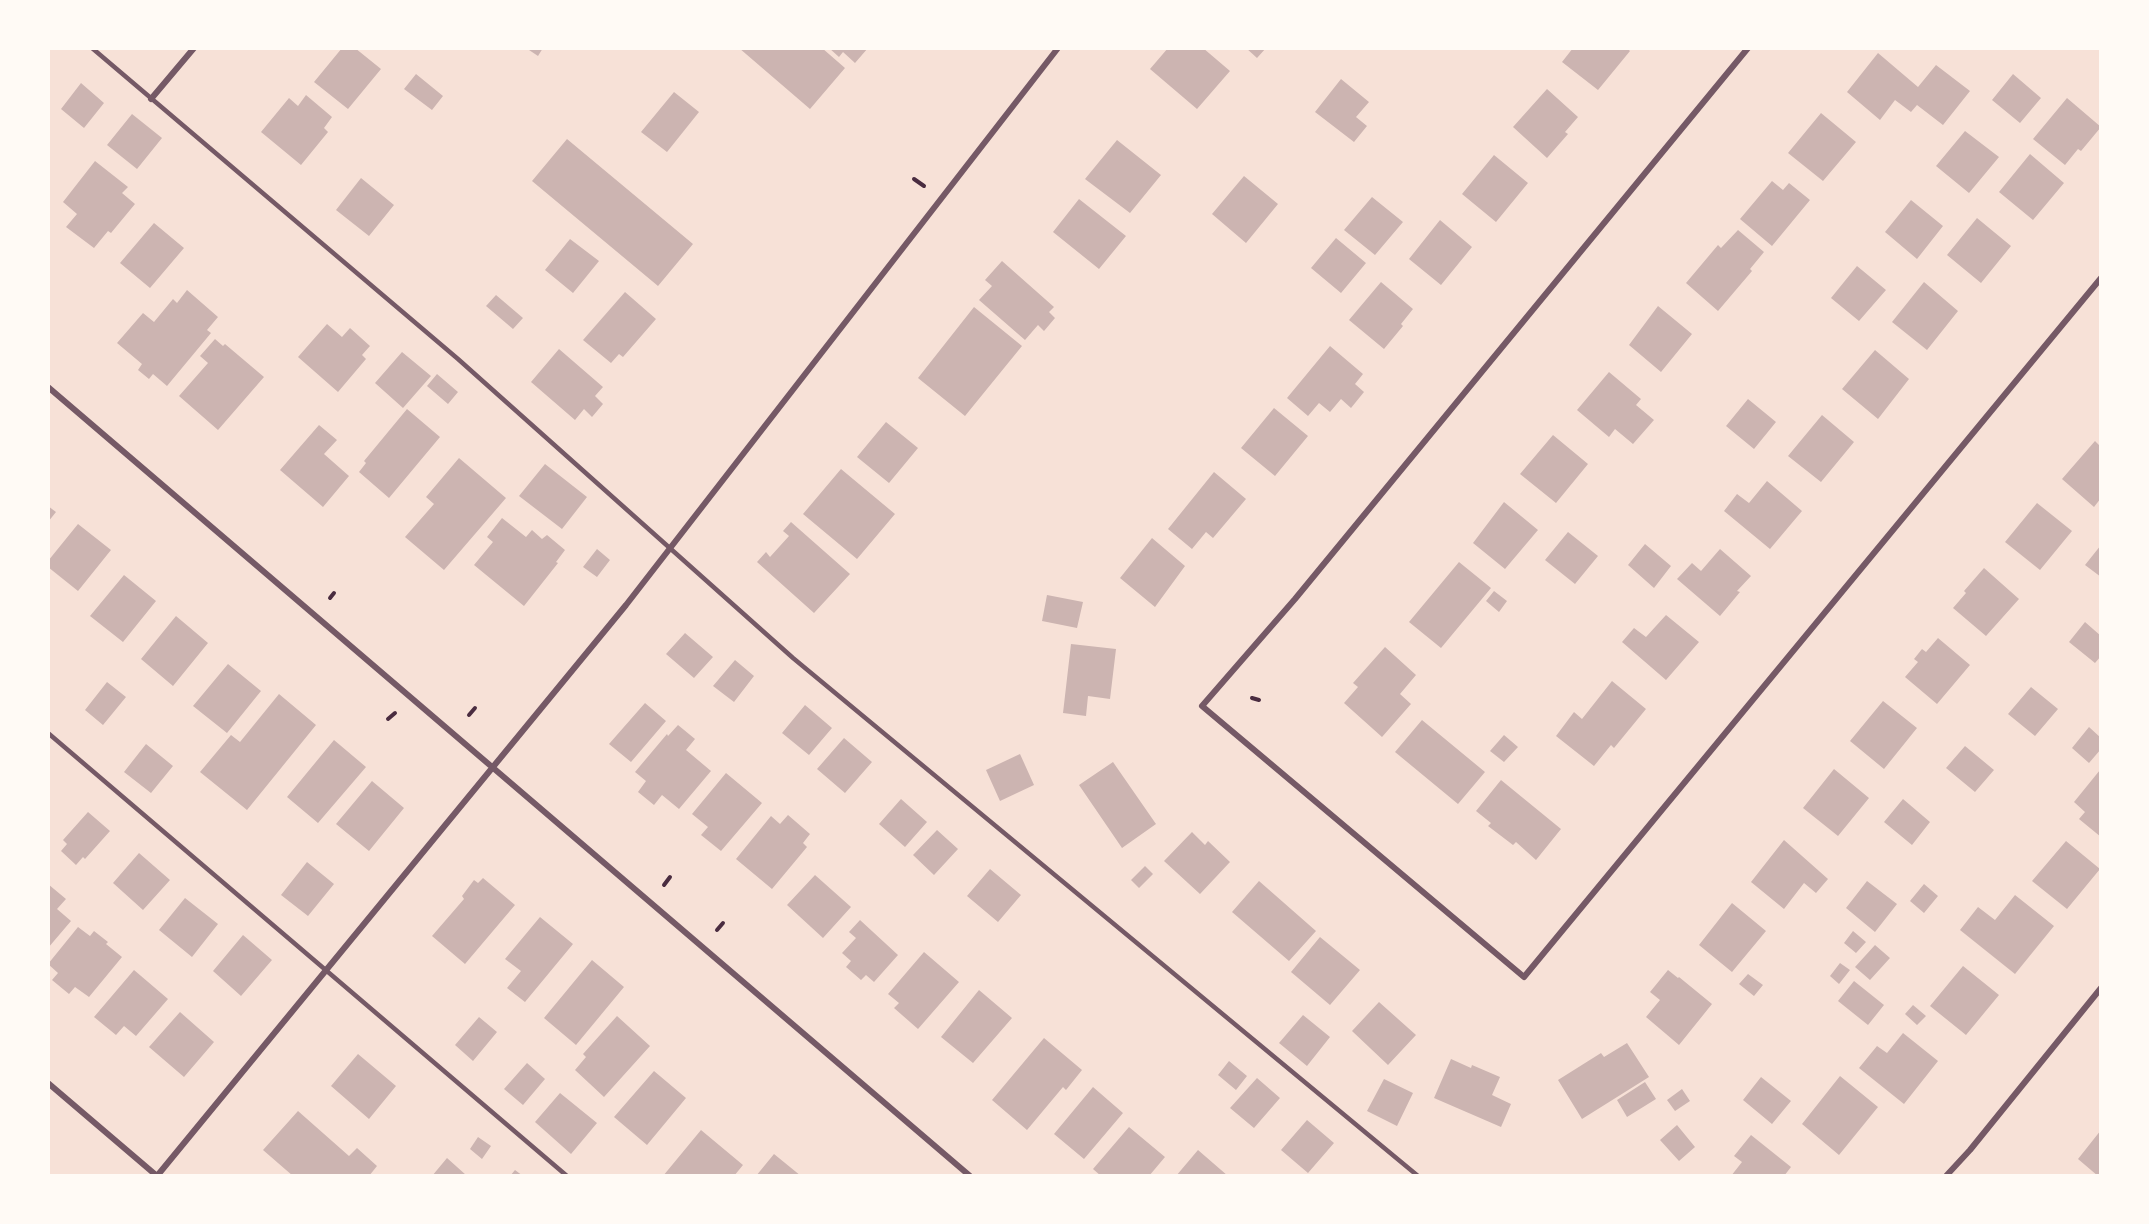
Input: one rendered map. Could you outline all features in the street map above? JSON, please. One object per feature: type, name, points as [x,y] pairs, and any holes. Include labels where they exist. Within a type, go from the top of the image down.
[{"type":"street","points":[[151,99],[194,48]]},
{"type":"street","points":[[48,1083],[157,1176],[494,768],[669,549],[1058,48]]},
{"type":"street","points":[[1748,48],[1295,600],[1202,706],[1524,977],[2101,278]]},
{"type":"street","points":[[48,387],[970,1176]]},
{"type":"street","points":[[1946,1176],[1970,1150],[2101,988]]},
{"type":"lane","points":[[92,48],[458,359],[793,658],[1418,1176]]},
{"type":"lane","points":[[48,733],[567,1176]]},
{"type":"path","points":[[914,179],[927,188]]},
{"type":"path","points":[[330,598],[334,593]]},
{"type":"path","points":[[1252,698],[1259,700]]},
{"type":"path","points":[[469,715],[475,708]]},
{"type":"path","points":[[388,719],[395,713]]},
{"type":"path","points":[[664,885],[670,877]]},
{"type":"path","points":[[717,930],[723,923]]},
{"type":"building","points":[[342,48],[355,48],[381,69],[348,109],[314,82]]},
{"type":"building","points":[[526,48],[543,48],[538,56]]},
{"type":"building","points":[[739,48],[822,48],[845,68],[810,109]]},
{"type":"building","points":[[829,48],[868,48],[855,63],[843,52],[839,57]]},
{"type":"building","points":[[1168,48],[1203,48],[1230,71],[1197,109],[1150,69]]},
{"type":"building","points":[[1246,48],[1266,48],[1257,58]]},
{"type":"building","points":[[1573,48],[1627,48],[1630,51],[1598,90],[1562,62]]},
{"type":"building","points":[[1878,53],[1918,87],[1936,65],[1970,91],[1943,125],[1917,105],[1911,112],[1895,100],[1880,120],[1847,92]]},
{"type":"building","points":[[416,74],[443,96],[432,110],[404,89]]},
{"type":"building","points":[[2013,74],[2041,98],[2020,123],[1992,100]]},
{"type":"building","points":[[1341,79],[1369,102],[1356,117],[1367,126],[1354,142],[1315,112]]},
{"type":"building","points":[[81,83],[104,103],[84,128],[61,109]]},
{"type":"building","points":[[1547,89],[1578,117],[1565,132],[1568,134],[1547,158],[1513,127]]},
{"type":"building","points":[[674,92],[699,112],[667,152],[641,132]]},
{"type":"building","points":[[306,95],[332,117],[324,128],[328,132],[301,165],[261,132],[289,98],[298,106]]},
{"type":"building","points":[[2067,98],[2101,127],[2081,151],[2078,149],[2065,165],[2033,139]]},
{"type":"building","points":[[1821,113],[1856,142],[1823,181],[1788,153]]},
{"type":"building","points":[[132,114],[162,138],[137,169],[107,145]]},
{"type":"building","points":[[1965,131],[1999,157],[1969,193],[1936,166]]},
{"type":"building","points":[[567,139],[693,244],[658,286],[532,181]]},
{"type":"building","points":[[1117,140],[1161,175],[1130,213],[1085,179]]},
{"type":"building","points":[[2030,154],[2064,183],[2033,220],[1999,192]]},
{"type":"building","points":[[1494,155],[1528,183],[1496,222],[1462,194]]},
{"type":"building","points":[[95,161],[128,187],[122,193],[135,204],[111,233],[108,231],[94,248],[66,227],[77,214],[63,202]]},
{"type":"building","points":[[1244,176],[1278,204],[1246,243],[1212,214]]},
{"type":"building","points":[[361,178],[394,205],[369,236],[336,210]]},
{"type":"building","points":[[1772,181],[1783,190],[1789,183],[1810,200],[1772,246],[1740,219]]},
{"type":"building","points":[[1372,197],[1403,222],[1375,255],[1344,230]]},
{"type":"building","points":[[1079,199],[1126,236],[1099,269],[1053,232]]},
{"type":"building","points":[[1911,200],[1943,226],[1917,259],[1885,232]]},
{"type":"building","points":[[1977,218],[2011,246],[1981,283],[1947,255]]},
{"type":"building","points":[[1440,220],[1472,247],[1441,285],[1409,259]]},
{"type":"building","points":[[154,223],[184,248],[150,288],[120,263]]},
{"type":"building","points":[[1738,230],[1764,252],[1750,269],[1752,271],[1718,311],[1686,283],[1718,245],[1721,248]]},
{"type":"building","points":[[1336,238],[1366,263],[1341,293],[1311,268]]},
{"type":"building","points":[[570,239],[599,261],[573,293],[545,270]]},
{"type":"building","points":[[1002,261],[1054,307],[1049,312],[1055,318],[1044,331],[1038,325],[1025,340],[979,300],[992,286],[985,280]]},
{"type":"building","points":[[1857,266],[1886,290],[1859,321],[1831,298]]},
{"type":"building","points":[[1381,282],[1413,309],[1401,324],[1403,326],[1384,349],[1349,320]]},
{"type":"building","points":[[1924,282],[1958,311],[1927,350],[1892,322]]},
{"type":"building","points":[[187,290],[218,317],[207,330],[211,333],[167,386],[153,374],[149,379],[138,370],[142,364],[117,343],[143,313],[154,322],[173,299],[177,303]]},
{"type":"building","points":[[625,292],[656,319],[623,357],[619,354],[611,363],[583,340]]},
{"type":"building","points":[[496,295],[523,318],[513,329],[486,306]]},
{"type":"building","points":[[1658,306],[1692,334],[1661,372],[1629,345]]},
{"type":"building","points":[[974,307],[1022,346],[965,416],[918,378]]},
{"type":"building","points":[[327,324],[342,337],[350,328],[370,346],[362,355],[366,359],[338,392],[298,357]]},
{"type":"building","points":[[215,339],[223,346],[225,344],[264,377],[218,430],[179,396],[208,363],[200,356]]},
{"type":"building","points":[[1330,346],[1363,374],[1355,384],[1364,392],[1351,408],[1341,399],[1330,412],[1319,403],[1308,416],[1287,398]]},
{"type":"building","points":[[559,349],[603,387],[595,396],[603,404],[592,417],[584,409],[575,420],[531,382]]},
{"type":"building","points":[[1875,350],[1909,379],[1878,419],[1842,389]]},
{"type":"building","points":[[402,352],[431,376],[403,408],[375,383]]},
{"type":"building","points":[[1609,372],[1641,399],[1636,405],[1654,420],[1633,444],[1615,429],[1609,437],[1577,410]]},
{"type":"building","points":[[437,374],[458,392],[448,404],[427,386]]},
{"type":"building","points":[[1748,399],[1776,422],[1754,449],[1726,426]]},
{"type":"building","points":[[1274,408],[1308,436],[1275,476],[1241,448]]},
{"type":"building","points":[[407,409],[440,437],[389,498],[359,472],[366,463],[364,461]]},
{"type":"building","points":[[1822,415],[1854,442],[1821,482],[1788,456]]},
{"type":"building","points":[[886,422],[918,448],[889,483],[857,457]]},
{"type":"building","points":[[319,425],[337,440],[324,454],[349,476],[323,507],[280,470]]},
{"type":"building","points":[[1553,435],[1588,464],[1556,503],[1520,474]]},
{"type":"building","points":[[2095,441],[2101,447],[2101,498],[2094,507],[2062,479]]},
{"type":"building","points":[[459,458],[506,498],[444,570],[405,537],[434,504],[426,497]]},
{"type":"building","points":[[545,464],[587,497],[562,529],[519,496]]},
{"type":"building","points":[[841,469],[895,514],[857,559],[803,514]]},
{"type":"building","points":[[1214,472],[1246,499],[1213,538],[1206,532],[1192,549],[1168,529]]},
{"type":"building","points":[[1767,481],[1802,511],[1770,549],[1724,511],[1737,494],[1749,503]]},
{"type":"building","points":[[1504,502],[1538,530],[1505,569],[1473,543]]},
{"type":"building","points":[[2037,503],[2072,531],[2040,570],[2005,542]]},
{"type":"building","points":[[48,506],[56,512],[48,522]]},
{"type":"building","points":[[502,518],[526,537],[532,530],[542,539],[547,535],[565,550],[556,562],[558,563],[524,606],[474,565],[493,542],[487,537]]},
{"type":"building","points":[[791,522],[850,574],[814,613],[757,562],[766,552],[770,557],[789,536],[783,531]]},
{"type":"building","points":[[78,524],[111,550],[78,591],[48,567],[48,561]]},
{"type":"building","points":[[1568,532],[1598,556],[1575,584],[1545,560]]},
{"type":"building","points":[[1152,538],[1185,566],[1155,607],[1120,578]]},
{"type":"building","points":[[1645,544],[1671,566],[1654,588],[1628,565]]},
{"type":"building","points":[[2101,545],[2101,577],[2085,565]]},
{"type":"building","points":[[597,549],[610,560],[597,577],[583,567]]},
{"type":"building","points":[[1720,549],[1751,576],[1737,591],[1740,592],[1720,616],[1677,579],[1692,563],[1701,571]]},
{"type":"building","points":[[1459,562],[1491,588],[1441,648],[1409,622]]},
{"type":"building","points":[[1984,568],[2019,599],[1986,636],[1953,608]]},
{"type":"building","points":[[124,575],[156,601],[123,642],[90,616]]},
{"type":"building","points":[[1494,591],[1507,601],[1499,612],[1486,601]]},
{"type":"building","points":[[1047,595],[1083,602],[1077,628],[1042,621]]},
{"type":"building","points":[[1666,615],[1699,642],[1666,680],[1622,642],[1634,628],[1646,637]]},
{"type":"building","points":[[176,616],[208,643],[173,686],[141,659]]},
{"type":"building","points":[[2085,622],[2101,636],[2101,656],[2095,663],[2069,642]]},
{"type":"building","points":[[685,633],[713,657],[694,678],[666,654]]},
{"type":"building","points":[[1938,638],[1970,665],[1937,704],[1905,677],[1918,662],[1914,659],[1922,649],[1926,652]]},
{"type":"building","points":[[1071,644],[1116,649],[1110,699],[1088,696],[1086,716],[1063,713]]},
{"type":"building","points":[[1385,647],[1416,675],[1400,694],[1411,704],[1382,737],[1344,703],[1358,687],[1353,683]]},
{"type":"building","points":[[735,660],[754,676],[734,702],[713,686]]},
{"type":"building","points":[[228,664],[261,691],[227,733],[193,706]]},
{"type":"building","points":[[1612,681],[1646,709],[1614,748],[1611,745],[1594,766],[1556,736],[1574,712],[1582,719]]},
{"type":"building","points":[[107,682],[126,697],[103,725],[85,710]]},
{"type":"building","points":[[2031,687],[2058,709],[2035,736],[2008,714]]},
{"type":"building","points":[[279,694],[316,725],[247,810],[200,772],[231,735],[240,742]]},
{"type":"building","points":[[1883,701],[1917,728],[1884,769],[1850,741]]},
{"type":"building","points":[[645,703],[666,721],[631,762],[609,744]]},
{"type":"building","points":[[805,705],[832,728],[809,755],[782,733]]},
{"type":"building","points":[[1422,720],[1485,772],[1458,804],[1395,752]]},
{"type":"building","points":[[678,725],[695,739],[686,750],[711,771],[679,809],[662,795],[654,805],[638,792],[646,781],[635,772],[667,734],[668,736]]},
{"type":"building","points":[[2089,727],[2101,738],[2101,749],[2089,763],[2072,748]]},
{"type":"building","points":[[1504,735],[1518,747],[1504,762],[1490,751]]},
{"type":"building","points":[[844,738],[872,762],[845,793],[817,769]]},
{"type":"building","points":[[334,740],[366,767],[318,823],[287,797]]},
{"type":"building","points":[[146,744],[173,766],[151,793],[124,772]]},
{"type":"building","points":[[1965,746],[1994,770],[1975,792],[1946,768]]},
{"type":"building","points":[[1020,754],[1034,785],[1000,801],[986,770]]},
{"type":"building","points":[[1113,762],[1156,824],[1122,848],[1079,785]]},
{"type":"building","points":[[1834,769],[1869,798],[1838,836],[1803,808]]},
{"type":"building","points":[[2100,770],[2101,837],[2079,819],[2085,812],[2074,802]]},
{"type":"building","points":[[726,773],[762,803],[721,851],[701,835],[708,827],[692,814]]},
{"type":"building","points":[[1501,780],[1561,829],[1536,860],[1516,842],[1513,845],[1488,826],[1491,823],[1476,811]]},
{"type":"building","points":[[372,781],[404,808],[369,851],[336,824]]},
{"type":"building","points":[[901,799],[927,822],[905,847],[879,824]]},
{"type":"building","points":[[1903,799],[1930,822],[1912,845],[1884,822]]},
{"type":"building","points":[[88,812],[110,831],[85,859],[83,857],[76,865],[61,851],[67,844],[63,840]]},
{"type":"building","points":[[788,815],[810,834],[803,843],[807,847],[772,889],[736,859],[771,816],[780,824]]},
{"type":"building","points":[[937,830],[958,849],[934,875],[913,855]]},
{"type":"building","points":[[1192,832],[1205,845],[1208,841],[1230,862],[1200,894],[1164,861]]},
{"type":"building","points":[[1784,840],[1828,879],[1816,893],[1804,883],[1784,909],[1751,882]]},
{"type":"building","points":[[2066,841],[2100,869],[2067,909],[2032,881]]},
{"type":"building","points":[[139,853],[170,880],[143,910],[113,883]]},
{"type":"building","points":[[307,862],[334,884],[308,916],[281,895]]},
{"type":"building","points":[[1145,866],[1153,874],[1139,888],[1131,880]]},
{"type":"building","points":[[990,869],[1021,895],[998,922],[967,896]]},
{"type":"building","points":[[815,875],[851,907],[823,938],[787,905]]},
{"type":"building","points":[[483,878],[515,905],[465,964],[432,936],[464,899],[462,896],[474,880],[478,883]]},
{"type":"building","points":[[1259,881],[1316,931],[1289,961],[1232,912]]},
{"type":"building","points":[[1867,881],[1897,904],[1875,932],[1846,908]]},
{"type":"building","points":[[48,884],[66,899],[57,909],[71,921],[48,948]]},
{"type":"building","points":[[1924,884],[1938,896],[1924,913],[1910,901]]},
{"type":"building","points":[[2015,895],[2054,926],[2015,974],[1960,930],[1978,907],[1995,920]]},
{"type":"building","points":[[185,898],[218,924],[192,957],[159,930]]},
{"type":"building","points":[[1732,903],[1766,931],[1732,972],[1699,945]]},
{"type":"building","points":[[540,917],[573,944],[525,1002],[507,988],[521,971],[505,959]]},
{"type":"building","points":[[860,920],[898,955],[874,982],[866,975],[861,980],[846,967],[851,961],[842,953],[856,938],[849,932]]},
{"type":"building","points":[[78,927],[90,936],[94,931],[122,957],[89,997],[75,987],[69,994],[52,980],[58,973],[48,964]]},
{"type":"building","points":[[1853,931],[1866,942],[1856,953],[1844,943]]},
{"type":"building","points":[[243,935],[272,960],[241,996],[213,971]]},
{"type":"building","points":[[1320,937],[1360,970],[1330,1005],[1291,972]]},
{"type":"building","points":[[1875,945],[1890,958],[1870,980],[1855,967]]},
{"type":"building","points":[[924,952],[959,982],[918,1029],[894,1008],[899,1003],[888,994]]},
{"type":"building","points":[[592,960],[624,987],[576,1045],[544,1018]]},
{"type":"building","points":[[1840,963],[1850,970],[1839,984],[1830,976]]},
{"type":"building","points":[[1963,966],[1999,995],[1966,1035],[1930,1006]]},
{"type":"building","points":[[134,970],[168,999],[136,1036],[124,1026],[116,1035],[94,1017]]},
{"type":"building","points":[[1668,970],[1712,1004],[1679,1045],[1646,1017],[1660,1000],[1650,992]]},
{"type":"building","points":[[1748,974],[1763,985],[1754,996],[1739,984]]},
{"type":"building","points":[[1854,981],[1884,1005],[1868,1025],[1838,1001]]},
{"type":"building","points":[[979,990],[1012,1018],[973,1063],[941,1037]]},
{"type":"building","points":[[1379,1002],[1416,1035],[1388,1065],[1352,1031]]},
{"type":"building","points":[[1913,1005],[1926,1016],[1917,1025],[1905,1014]]},
{"type":"building","points":[[180,1012],[214,1042],[184,1077],[149,1047]]},
{"type":"building","points":[[1303,1015],[1330,1037],[1307,1066],[1279,1043]]},
{"type":"building","points":[[617,1016],[650,1046],[604,1097],[575,1070],[586,1057],[583,1054]]},
{"type":"building","points":[[479,1017],[497,1032],[473,1061],[455,1045]]},
{"type":"building","points":[[1903,1033],[1938,1061],[1904,1104],[1859,1068],[1877,1046],[1887,1053]]},
{"type":"building","points":[[1044,1038],[1082,1070],[1066,1090],[1063,1087],[1027,1130],[992,1100]]},
{"type":"building","points":[[1627,1043],[1649,1077],[1582,1119],[1558,1080],[1601,1053],[1604,1057]]},
{"type":"building","points":[[358,1054],[396,1086],[369,1119],[331,1086]]},
{"type":"building","points":[[1451,1059],[1500,1077],[1492,1095],[1511,1104],[1501,1127],[1434,1098]]},
{"type":"building","points":[[1229,1061],[1247,1076],[1236,1090],[1218,1075]]},
{"type":"building","points":[[527,1063],[545,1079],[523,1105],[504,1089]]},
{"type":"building","points":[[654,1071],[686,1098],[647,1145],[614,1117]]},
{"type":"building","points":[[1840,1076],[1878,1107],[1839,1155],[1802,1124]]},
{"type":"building","points":[[1761,1077],[1791,1101],[1772,1124],[1743,1100]]},
{"type":"building","points":[[1257,1078],[1280,1098],[1254,1128],[1230,1108]]},
{"type":"building","points":[[1384,1079],[1413,1093],[1397,1126],[1367,1111]]},
{"type":"building","points":[[1645,1082],[1656,1099],[1627,1117],[1617,1100]]},
{"type":"building","points":[[1093,1087],[1123,1113],[1084,1159],[1054,1134]]},
{"type":"building","points":[[1682,1089],[1690,1101],[1675,1111],[1667,1100]]},
{"type":"building","points":[[560,1093],[597,1123],[571,1154],[535,1122]]},
{"type":"building","points":[[298,1111],[349,1156],[357,1148],[377,1166],[369,1176],[293,1176],[263,1150]]},
{"type":"building","points":[[1307,1120],[1334,1143],[1308,1173],[1281,1150]]},
{"type":"building","points":[[1677,1125],[1695,1147],[1679,1161],[1660,1140]]},
{"type":"building","points":[[1129,1127],[1165,1157],[1149,1176],[1101,1176],[1093,1169]]},
{"type":"building","points":[[701,1130],[743,1165],[734,1176],[663,1176]]},
{"type":"building","points":[[2101,1130],[2101,1176],[2098,1176],[2078,1159]]},
{"type":"building","points":[[1751,1135],[1791,1167],[1784,1176],[1731,1176],[1742,1162],[1734,1156]]},
{"type":"building","points":[[478,1137],[491,1146],[482,1159],[470,1149]]},
{"type":"building","points":[[1198,1150],[1228,1176],[1176,1176]]},
{"type":"building","points":[[774,1154],[801,1176],[756,1176]]},
{"type":"building","points":[[447,1158],[466,1175],[432,1176]]},
{"type":"building","points":[[515,1170],[523,1176],[510,1176]]}]
